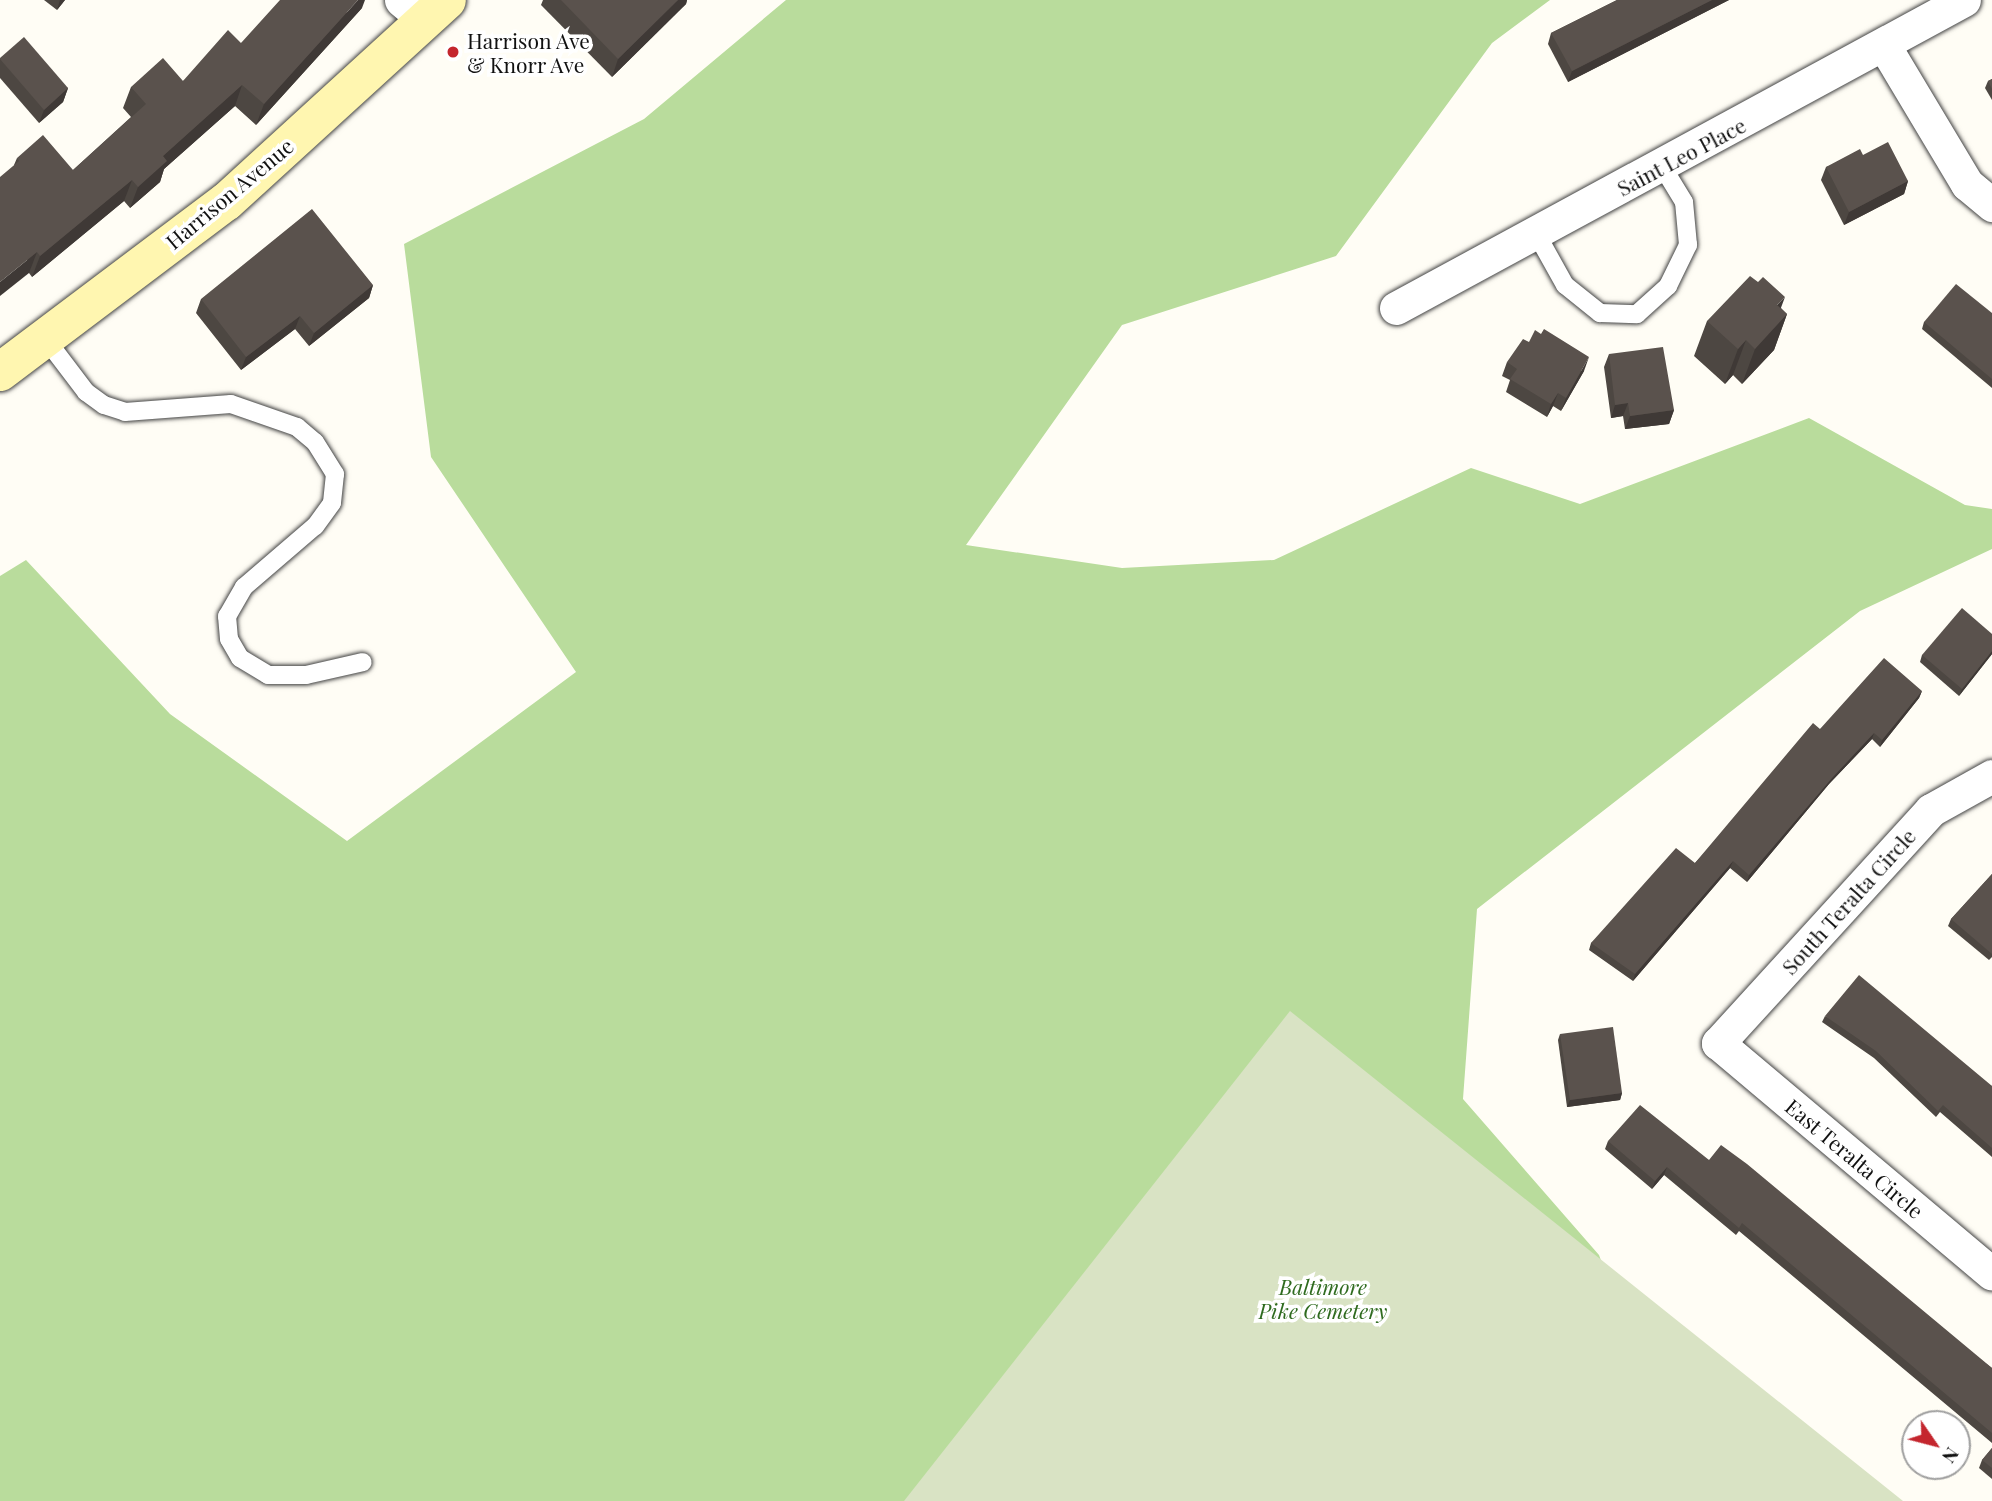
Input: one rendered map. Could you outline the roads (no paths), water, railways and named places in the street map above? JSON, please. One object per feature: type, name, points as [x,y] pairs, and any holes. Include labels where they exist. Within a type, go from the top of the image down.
[{"type":"main road","name":"Harrison Avenue","points":[[0,372],[226,202],[425,7]]},
{"type":"street","name":"Saint Leo Place","points":[[1396,308],[1885,47],[1964,0]]},
{"type":"street","points":[[1885,47],[1967,184],[1992,205]]},
{"type":"street","name":"South Teralta Circle","points":[[1718,1042],[1931,810],[1992,776]]},
{"type":"street","name":"East Teralta Circle","points":[[1718,1042],[1992,1274]]},
{"type":"lane","points":[[1536,233],[1564,285],[1600,313],[1637,314],[1668,286],[1688,245],[1684,202],[1662,166]]},
{"type":"lane","points":[[45,338],[86,392],[104,405],[125,412],[231,404],[297,427],[315,442],[335,474],[332,503],[315,526],[244,587],[227,616],[229,639],[240,658],[268,675],[306,675],[363,662]]},
{"type":"place","name":"Harrison Ave & Knorr Ave","points":[[453,52]]},
{"type":"park label","name":"Baltimore Pike Cemetery","points":[[1323,1298]]}]
